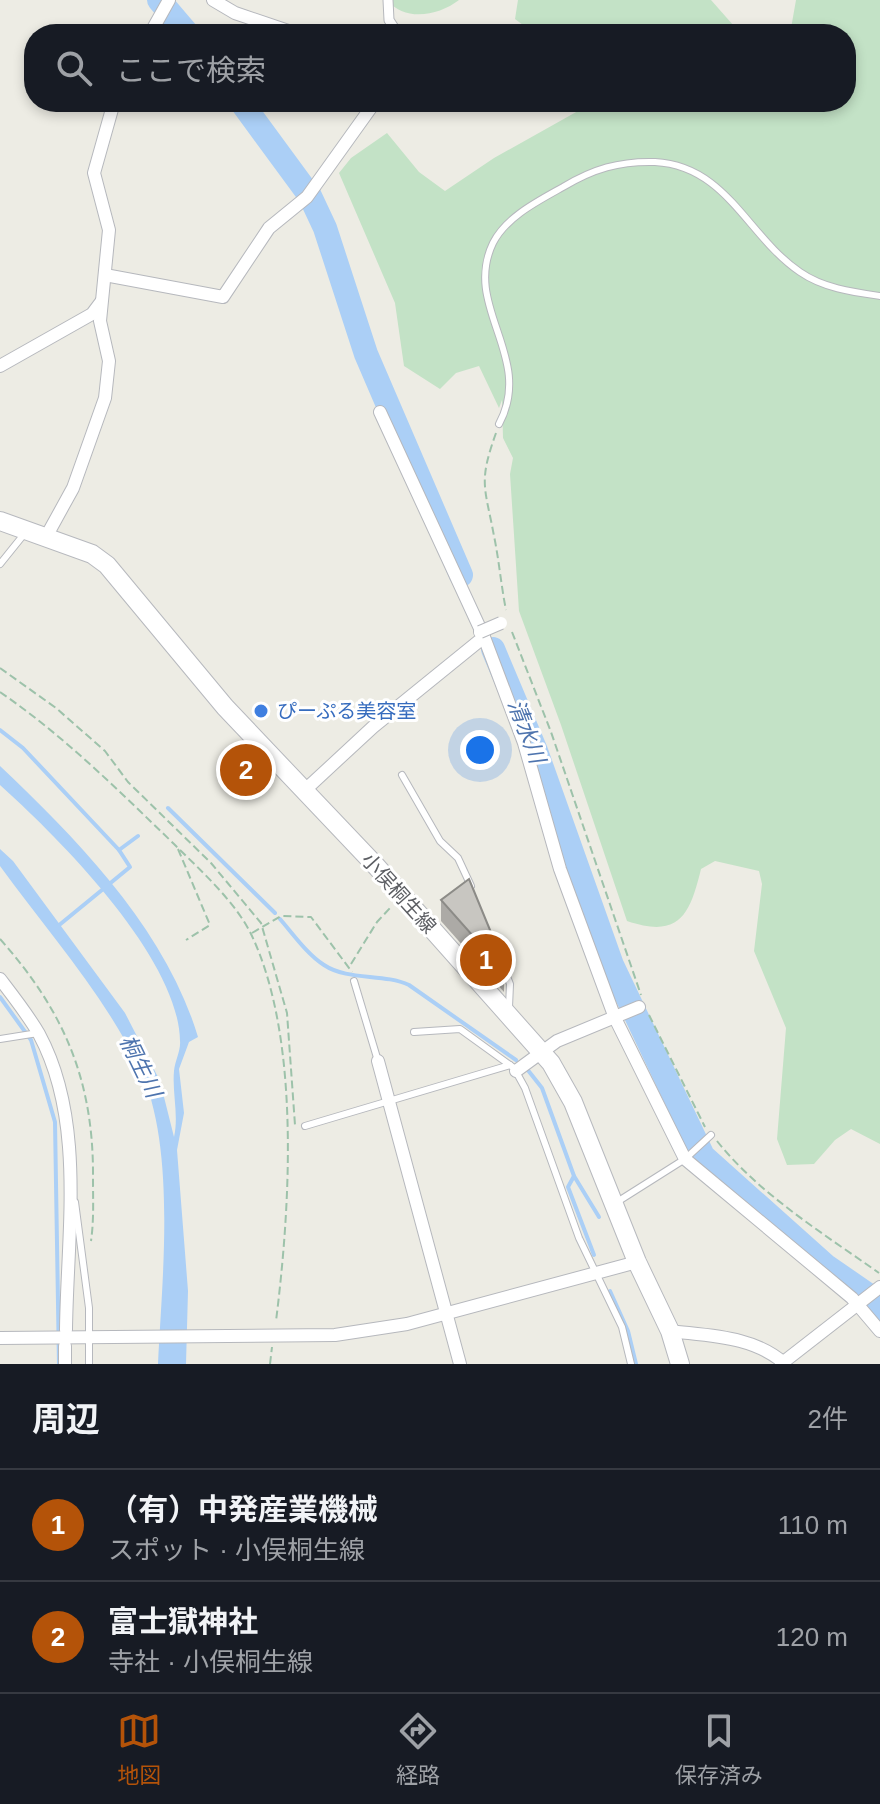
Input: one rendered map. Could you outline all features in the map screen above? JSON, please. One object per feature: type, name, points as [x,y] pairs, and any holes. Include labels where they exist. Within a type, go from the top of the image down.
[{"type":"main road","name":"小俣桐生線","points":[[0,521],[92,554],[107,565],[225,707],[402,895],[541,1051],[573,1102],[637,1262],[670,1331],[680,1364]]},
{"type":"street","points":[[157,24],[169,0]]},
{"type":"street","points":[[213,0],[235,13],[267,24]]},
{"type":"street","points":[[388,0],[392,24]]},
{"type":"street","points":[[46,537],[73,488],[105,398],[109,361],[100,321],[109,230],[94,173],[111,112]]},
{"type":"street","points":[[105,275],[223,297],[269,228],[307,197],[322,179],[364,112]]},
{"type":"street","points":[[0,366],[92,314],[103,300]]},
{"type":"street","points":[[380,412],[482,634],[524,743],[560,869],[618,1017],[688,1157],[859,1304],[880,1331]]},
{"type":"street","points":[[305,790],[482,634],[504,622]]},
{"type":"street","points":[[0,979],[32,1035],[63,1104],[69,1184],[66,1330]]},
{"type":"street","points":[[513,1068],[541,1051],[639,1007]]},
{"type":"street","points":[[378,1061],[460,1364]]},
{"type":"street","points":[[0,1338],[271,1338],[335,1335],[446,1313],[637,1262]]},
{"type":"street","points":[[670,1331],[751,1343],[765,1348],[783,1364],[880,1287]]},
{"type":"street","points":[[65,1346],[65,1364]]},
{"type":"lane","points":[[499,424],[509,404],[511,377],[487,301],[488,264],[494,241],[510,222],[537,202],[579,177],[609,165],[666,163],[696,172],[723,191],[795,269],[822,284],[880,296]]},
{"type":"lane","points":[[0,564],[27,530]]},
{"type":"lane","points":[[402,775],[440,841],[458,858],[474,893]]},
{"type":"lane","points":[[500,958],[510,984],[509,1015]]},
{"type":"lane","points":[[354,981],[370,1044],[378,1061]]},
{"type":"lane","points":[[414,1032],[460,1029],[513,1068],[544,1135],[596,1275],[622,1327],[631,1364]]},
{"type":"lane","points":[[0,1039],[32,1035]]},
{"type":"lane","points":[[305,1126],[513,1068]]},
{"type":"lane","points":[[613,1204],[688,1157],[708,1137]]},
{"type":"lane","points":[[69,1184],[74,1196],[93,1339],[89,1364]]},
{"type":"path","points":[[499,424],[485,467],[484,499],[495,538],[504,622],[645,1004],[708,1137],[795,1211],[880,1274]]},
{"type":"path","points":[[0,668],[56,708],[105,751],[142,798],[241,896],[262,926],[287,1013],[295,1126]]},
{"type":"path","points":[[0,692],[49,726],[95,767],[177,848],[241,917],[251,934],[276,1015],[287,1126],[287,1231],[270,1364]]},
{"type":"path","points":[[177,848],[210,925],[186,940]]},
{"type":"path","points":[[350,967],[377,922],[402,895]]},
{"type":"path","points":[[251,934],[281,916],[311,917],[350,967],[354,981]]},
{"type":"green space","points":[[387,0],[459,0],[432,13],[412,14],[394,7]]},
{"type":"green space","points":[[518,0],[711,0],[732,24],[522,24],[515,19]]},
{"type":"green space","points":[[796,0],[880,0],[880,1144],[851,1129],[835,1140],[814,1164],[787,1165],[777,1139],[786,1028],[754,951],[762,884],[759,871],[715,861],[701,869],[692,899],[680,919],[659,927],[627,921],[519,611],[510,474],[513,458],[503,438],[502,400],[499,408],[479,366],[456,373],[440,389],[404,366],[395,303],[339,173],[351,158],[387,133],[419,172],[445,191],[494,158],[576,112],[856,112],[856,24],[792,24]]},
{"type":"water","name":"桐生川","points":[[0,766],[89,856],[142,924],[184,998],[198,1037],[189,1042],[179,1069],[184,1113],[177,1150],[188,1291],[186,1364],[158,1364],[164,1253],[163,1173],[151,1099],[139,1067],[109,1014],[0,866],[0,849],[13,861],[125,1013],[160,1081],[174,1137],[174,1071],[180,1044],[174,1008],[160,973],[138,938],[83,867],[0,785]]},
{"type":"building","points":[[469,879],[504,964],[504,971],[441,900]]},
{"type":"waterway","name":"清水川","points":[[159,0],[179,24]]},
{"type":"waterway","name":"清水川","points":[[248,112],[310,196],[325,228],[366,354],[461,575]]},
{"type":"waterway","name":"清水川","points":[[493,649],[536,751],[612,965],[703,1156],[825,1265],[874,1299],[880,1308]]},
{"type":"waterway","points":[[0,730],[23,748],[119,850],[138,836]]},
{"type":"waterway","points":[[168,808],[275,913]]},
{"type":"waterway","points":[[58,926],[130,867],[119,850]]},
{"type":"waterway","points":[[280,919],[306,950],[324,965],[344,973],[409,985],[516,1060]]},
{"type":"waterway","points":[[0,997],[31,1040],[55,1122],[59,1364]]},
{"type":"waterway","points":[[527,1069],[542,1088],[574,1176],[599,1217]]},
{"type":"waterway","points":[[574,1176],[568,1187],[594,1255]]},
{"type":"waterway","points":[[610,1291],[628,1331],[636,1364]]},
{"type":"place","name":"ぴーぷる美容室","points":[[261,711]]},
{"type":"place","name":"富士獄神社","points":[[246,770]]},
{"type":"place","name":"（有）中発産業機械","points":[[486,960]]}]
